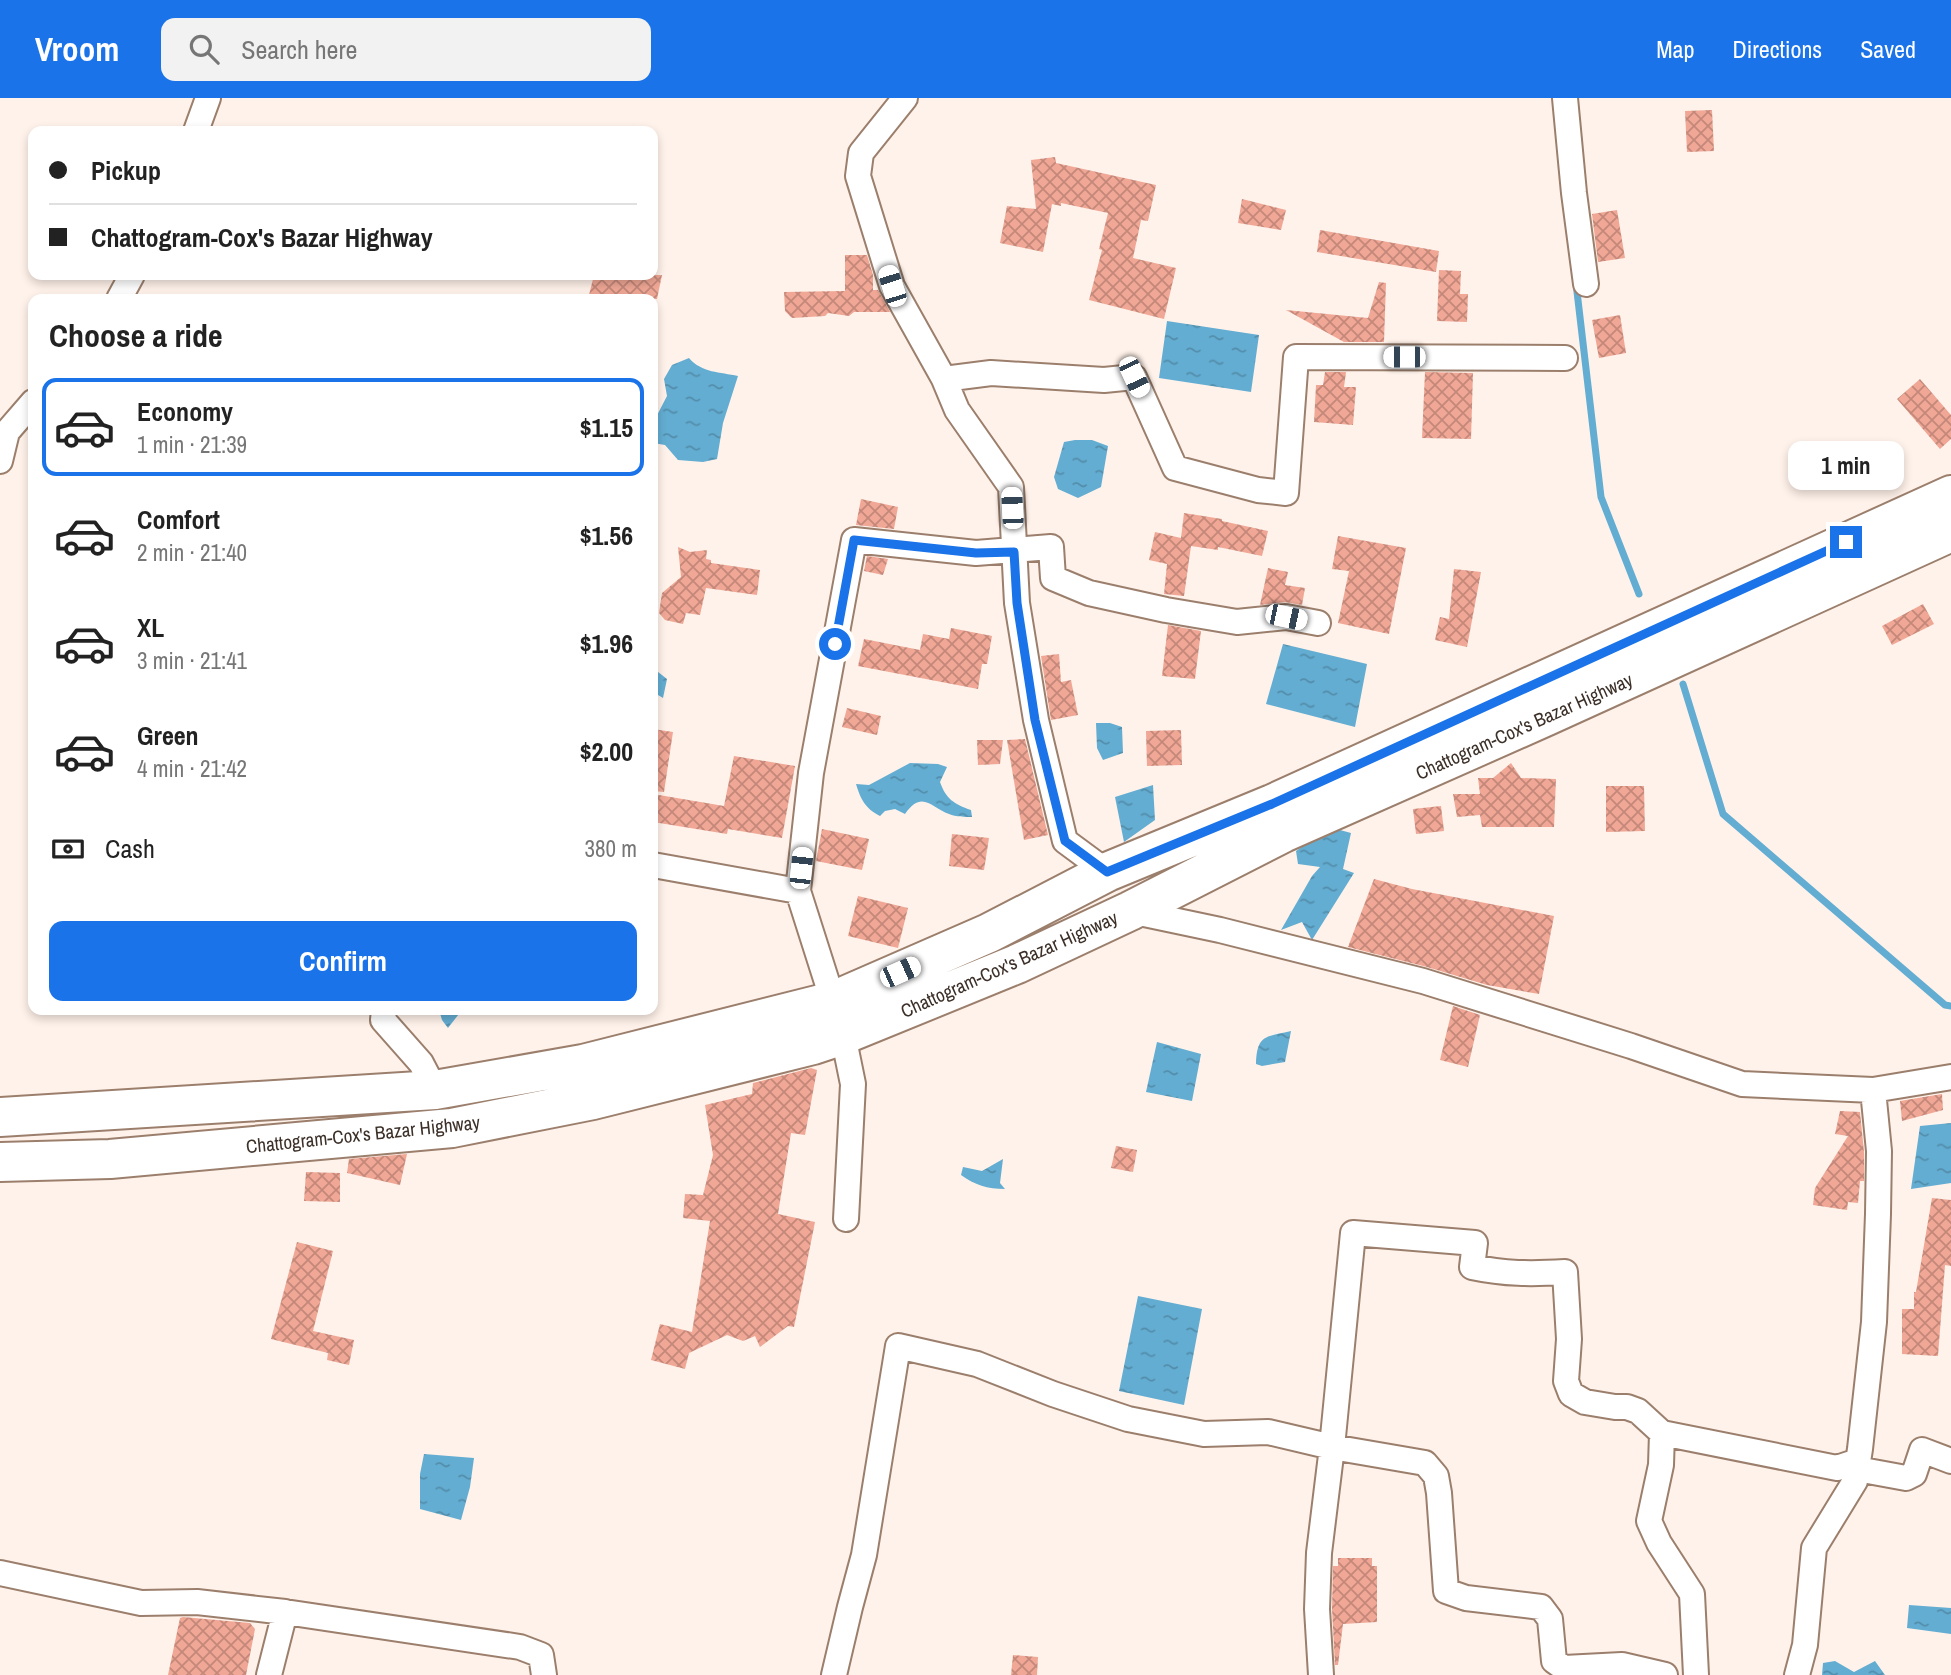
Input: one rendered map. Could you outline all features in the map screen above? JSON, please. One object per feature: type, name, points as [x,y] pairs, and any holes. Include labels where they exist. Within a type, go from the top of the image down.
[{"type":"highway","name":"Chattogram-Cox's Bazar Highway","points":[[0,1162],[110,1159],[452,1128],[593,1100],[813,1045],[838,1018],[989,933],[1107,872],[1285,798],[1951,495]]},
{"type":"highway","name":"Chattogram-Cox's Bazar Highway","points":[[0,1118],[435,1090],[838,1018],[1017,964],[1130,911],[1283,833],[1951,532]]},
{"type":"street","points":[[198,126],[208,98]]},
{"type":"street","points":[[905,98],[861,153],[858,176],[892,286],[944,379],[957,410],[1011,487],[1017,603],[1035,720],[1065,841],[1107,872]]},
{"type":"street","points":[[1565,98],[1586,284]]},
{"type":"street","points":[[944,379],[991,373],[1104,380],[1134,377],[1175,468],[1258,490],[1286,493],[1296,356],[1566,358]]},
{"type":"street","points":[[0,461],[7,432],[28,408]]},
{"type":"street","points":[[846,1219],[853,1084],[838,1018],[798,891],[811,773],[854,540],[976,553],[1051,547],[1053,578],[1088,593],[1237,622],[1286,617],[1318,623]]},
{"type":"street","points":[[658,865],[798,891]]},
{"type":"street","points":[[1130,911],[1220,930],[1423,981],[1742,1084],[1872,1090],[1951,1077]]},
{"type":"street","points":[[384,1015],[383,1020],[421,1063],[435,1090]]},
{"type":"street","points":[[1797,1675],[1805,1645],[1814,1548],[1855,1481],[1874,1322],[1879,1151],[1872,1090]]},
{"type":"street","points":[[1321,1675],[1317,1619],[1319,1553],[1353,1233],[1475,1243],[1472,1267],[1490,1271],[1516,1275],[1564,1272],[1569,1339],[1566,1381],[1571,1394],[1585,1402],[1628,1407],[1638,1411],[1662,1433],[1837,1468],[1857,1465],[1906,1478],[1914,1475],[1922,1450],[1951,1461]]},
{"type":"street","points":[[834,1675],[864,1555],[898,1346],[977,1364],[1128,1419],[1204,1434],[1268,1432],[1332,1447],[1425,1463],[1436,1476],[1446,1591],[1452,1595],[1541,1607],[1550,1619],[1554,1661],[1564,1668],[1622,1665],[1665,1675]]},
{"type":"street","points":[[1662,1433],[1661,1465],[1649,1521],[1659,1543],[1692,1594],[1696,1675]]},
{"type":"street","points":[[0,1573],[141,1603],[197,1602],[285,1612],[520,1647],[541,1655],[544,1675]]},
{"type":"street","points":[[269,1675],[285,1612]]},
{"type":"water","points":[[1167,321],[1259,335],[1251,392],[1159,378]]},
{"type":"water","points":[[689,358],[705,369],[738,376],[723,423],[717,459],[703,462],[678,460],[665,445],[658,444],[658,413],[667,396],[664,379],[672,365]]},
{"type":"water","points":[[1092,440],[1108,446],[1101,487],[1078,498],[1058,489],[1054,477],[1064,442]]},
{"type":"water","points":[[1283,644],[1367,664],[1355,727],[1266,704]]},
{"type":"water","points":[[658,672],[667,679],[663,698],[658,695]]},
{"type":"water","points":[[1096,723],[1110,723],[1122,727],[1123,753],[1103,760],[1097,748]]},
{"type":"water","points":[[910,763],[947,767],[940,782],[942,788],[951,800],[971,810],[972,817],[952,815],[922,801],[905,814],[895,809],[885,811],[880,816],[867,807],[856,784],[869,785]]},
{"type":"water","points":[[1153,785],[1155,820],[1124,842],[1115,797]]},
{"type":"water","points":[[1340,830],[1351,833],[1343,869],[1354,873],[1312,940],[1302,922],[1281,930],[1320,867],[1298,864],[1296,851],[1306,844],[1292,834]]},
{"type":"water","points":[[440,1015],[458,1015],[448,1028]]},
{"type":"water","points":[[1291,1031],[1285,1062],[1262,1066],[1256,1064],[1258,1047],[1264,1039]]},
{"type":"water","points":[[1157,1042],[1201,1054],[1192,1101],[1146,1092]]},
{"type":"water","points":[[1951,1123],[1951,1183],[1911,1189],[1920,1126]]},
{"type":"water","points":[[1003,1159],[1000,1183],[1005,1189],[981,1186],[961,1175],[963,1167],[982,1171]]},
{"type":"water","points":[[1138,1296],[1202,1309],[1184,1405],[1119,1391]]},
{"type":"water","points":[[424,1454],[474,1458],[461,1520],[420,1509],[420,1474]]},
{"type":"water","points":[[1909,1605],[1951,1608],[1951,1634],[1907,1628]]},
{"type":"water","points":[[1835,1661],[1854,1672],[1875,1661],[1885,1675],[1822,1675],[1823,1663]]},
{"type":"building","points":[[1712,110],[1714,151],[1687,152],[1685,111]]},
{"type":"building","points":[[1055,157],[1056,163],[1156,185],[1148,221],[1141,220],[1133,258],[1176,268],[1164,319],[1089,300],[1108,213],[1061,203],[1061,206],[1052,204],[1043,252],[1000,243],[1007,206],[1036,209],[1031,160]]},
{"type":"building","points":[[1242,199],[1286,210],[1281,230],[1238,223]]},
{"type":"building","points":[[1617,210],[1625,258],[1598,262],[1592,214]]},
{"type":"building","points":[[1320,230],[1439,251],[1436,272],[1317,252]]},
{"type":"building","points":[[845,255],[867,255],[873,275],[873,290],[878,290],[890,312],[854,312],[849,316],[828,313],[825,316],[792,318],[785,311],[784,292],[845,291]]},
{"type":"building","points":[[1439,270],[1461,271],[1460,294],[1468,294],[1467,322],[1437,321]]},
{"type":"building","points":[[658,275],[662,275],[658,294],[589,294],[593,280],[658,280]]},
{"type":"building","points":[[1379,282],[1386,283],[1384,342],[1344,342],[1286,310],[1368,318]]},
{"type":"building","points":[[1620,315],[1626,353],[1599,358],[1592,320]]},
{"type":"building","points":[[1325,372],[1346,372],[1344,387],[1356,387],[1353,425],[1314,422],[1316,385],[1323,385]]},
{"type":"building","points":[[1425,372],[1473,373],[1471,439],[1422,438]]},
{"type":"building","points":[[1920,379],[1951,415],[1951,439],[1940,449],[1897,399]]},
{"type":"building","points":[[861,499],[898,507],[894,529],[856,525]]},
{"type":"building","points":[[1184,513],[1268,531],[1262,556],[1218,547],[1218,550],[1191,546],[1184,596],[1164,594],[1167,564],[1149,560],[1155,532],[1181,538]]},
{"type":"building","points":[[1338,536],[1406,548],[1389,634],[1338,623],[1349,571],[1332,569]]},
{"type":"building","points":[[678,547],[690,552],[707,550],[706,559],[711,560],[711,563],[760,570],[757,595],[706,588],[700,615],[686,613],[683,624],[665,620],[659,613],[662,593],[681,577]]},
{"type":"building","points":[[867,556],[888,559],[883,575],[864,571]]},
{"type":"building","points":[[1268,568],[1288,572],[1285,585],[1305,588],[1302,605],[1285,602],[1260,605]]},
{"type":"building","points":[[1454,569],[1481,572],[1467,647],[1435,640],[1440,617],[1449,619]]},
{"type":"building","points":[[1923,604],[1934,624],[1892,645],[1882,626]]},
{"type":"building","points":[[1168,625],[1201,631],[1195,679],[1162,676]]},
{"type":"building","points":[[951,628],[992,636],[987,664],[982,664],[978,689],[858,666],[864,639],[920,650],[923,634],[949,639]]},
{"type":"building","points":[[1059,654],[1061,682],[1071,680],[1078,715],[1051,720],[1041,656]]},
{"type":"building","points":[[847,708],[881,716],[877,735],[842,727]]},
{"type":"building","points":[[658,730],[673,732],[664,792],[658,791]]},
{"type":"building","points":[[1181,730],[1182,765],[1147,766],[1146,731]]},
{"type":"building","points":[[1025,739],[1048,835],[1024,840],[1007,740]]},
{"type":"building","points":[[977,740],[1003,740],[1000,764],[978,765]]},
{"type":"building","points":[[734,756],[795,766],[782,838],[728,829],[727,834],[658,823],[658,795],[724,806]]},
{"type":"building","points":[[1511,763],[1521,778],[1556,779],[1554,827],[1482,827],[1480,815],[1457,817],[1453,794],[1480,794],[1478,778],[1493,778]]},
{"type":"building","points":[[1606,786],[1644,786],[1645,831],[1606,832]]},
{"type":"building","points":[[1441,806],[1444,831],[1416,834],[1413,809]]},
{"type":"building","points":[[822,829],[869,839],[862,870],[816,861]]},
{"type":"building","points":[[952,834],[989,838],[984,870],[949,866]]},
{"type":"building","points":[[1374,879],[1412,889],[1554,916],[1539,994],[1487,985],[1348,947]]},
{"type":"building","points":[[858,896],[908,908],[898,948],[848,936]]},
{"type":"building","points":[[1453,1006],[1480,1015],[1468,1067],[1440,1060]]},
{"type":"building","points":[[811,1068],[817,1070],[805,1135],[791,1133],[778,1214],[815,1222],[794,1327],[788,1326],[760,1347],[755,1336],[743,1341],[727,1335],[689,1353],[685,1369],[651,1360],[660,1324],[692,1332],[710,1221],[683,1218],[685,1194],[703,1195],[713,1155],[705,1105],[752,1094],[753,1083]]},
{"type":"building","points":[[1942,1094],[1943,1110],[1902,1121],[1900,1101]]},
{"type":"building","points":[[1840,1111],[1860,1112],[1864,1152],[1864,1181],[1860,1181],[1858,1203],[1848,1202],[1847,1210],[1813,1205],[1815,1188],[1848,1136],[1835,1134]]},
{"type":"building","points":[[1116,1146],[1137,1150],[1133,1172],[1111,1168]]},
{"type":"building","points":[[407,1154],[400,1185],[347,1173],[349,1159]]},
{"type":"building","points":[[306,1172],[340,1173],[340,1202],[304,1201]]},
{"type":"building","points":[[1932,1198],[1951,1200],[1951,1266],[1945,1265],[1938,1356],[1902,1354],[1902,1309],[1914,1309],[1914,1292]]},
{"type":"building","points":[[297,1242],[333,1251],[313,1331],[354,1340],[349,1365],[327,1360],[328,1353],[271,1339]]},
{"type":"building","points":[[1338,1558],[1372,1558],[1372,1566],[1377,1566],[1377,1622],[1343,1624],[1338,1665],[1335,1665],[1333,1566],[1338,1566]]},
{"type":"building","points":[[180,1618],[250,1623],[255,1629],[246,1675],[168,1675]]},
{"type":"building","points":[[1013,1655],[1038,1657],[1037,1675],[1011,1675]]},
{"type":"waterway","points":[[1576,283],[1601,497],[1639,594]]},
{"type":"waterway","points":[[1683,684],[1723,814],[1945,1005],[1951,1006]]},
{"type":"route","points":[[835,644],[854,540],[976,553],[1014,552],[1017,603],[1035,720],[1065,841],[1107,872],[1272,804],[1846,542]]}]
